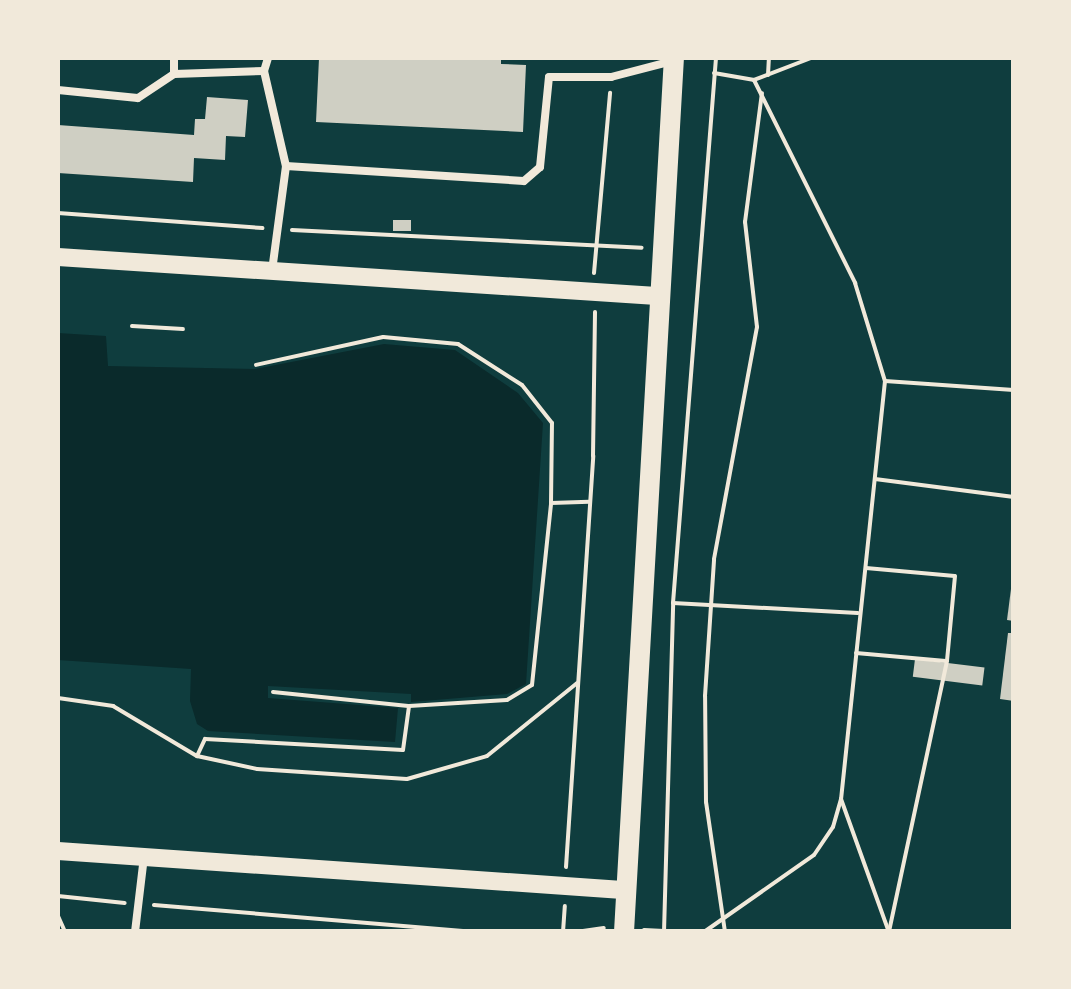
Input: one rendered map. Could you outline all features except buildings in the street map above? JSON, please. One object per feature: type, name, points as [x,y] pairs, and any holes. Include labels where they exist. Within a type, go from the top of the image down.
[{"type":"main road","points":[[624,932],[657,296],[674,59]]},
{"type":"street","points":[[58,257],[657,296]]},
{"type":"street","points":[[58,851],[566,890],[624,890]]},
{"type":"lane","points":[[174,58],[174,74]]},
{"type":"lane","points":[[268,58],[264,71],[286,166],[272,270]]},
{"type":"lane","points":[[286,166],[524,181],[540,167],[549,77],[611,77],[674,59]]},
{"type":"lane","points":[[58,90],[138,98],[174,74],[264,71]]},
{"type":"lane","points":[[135,932],[144,857]]},
{"type":"path","points":[[664,932],[673,603],[716,58]]},
{"type":"path","points":[[768,75],[769,58]]},
{"type":"path","points":[[714,74],[754,80],[811,58]]},
{"type":"path","points":[[562,932],[590,502],[595,291],[592,246],[611,77]]},
{"type":"path","points":[[704,932],[814,855],[834,827],[885,381],[855,283],[754,80]]},
{"type":"path","points":[[725,932],[726,916],[704,775],[710,604],[757,326],[745,222],[762,93]]},
{"type":"path","points":[[58,213],[278,229],[661,248]]},
{"type":"path","points":[[132,326],[183,329]]},
{"type":"path","points":[[256,365],[384,337],[458,344],[522,385],[552,423],[551,503],[532,685],[508,700],[409,706],[273,692]]},
{"type":"path","points":[[885,381],[1014,390]]},
{"type":"path","points":[[874,479],[1014,497]]},
{"type":"path","points":[[551,503],[590,502]]},
{"type":"path","points":[[866,568],[955,576],[947,661],[889,932]]},
{"type":"path","points":[[673,603],[860,613]]},
{"type":"path","points":[[856,653],[947,661]]},
{"type":"path","points":[[58,698],[113,706],[197,756],[257,769],[407,778],[486,756],[577,683]]},
{"type":"path","points":[[197,756],[205,739],[403,750],[409,706]]},
{"type":"path","points":[[1014,785],[1014,852]]},
{"type":"path","points":[[840,799],[889,932]]},
{"type":"path","points":[[58,896],[478,932]]},
{"type":"path","points":[[58,916],[66,932]]},
{"type":"water","points":[[58,333],[106,336],[108,366],[255,369],[384,344],[455,350],[518,393],[543,423],[526,684],[507,694],[411,702],[411,694],[268,686],[268,698],[398,708],[395,742],[208,731],[197,724],[190,701],[191,669],[58,660]]}]
